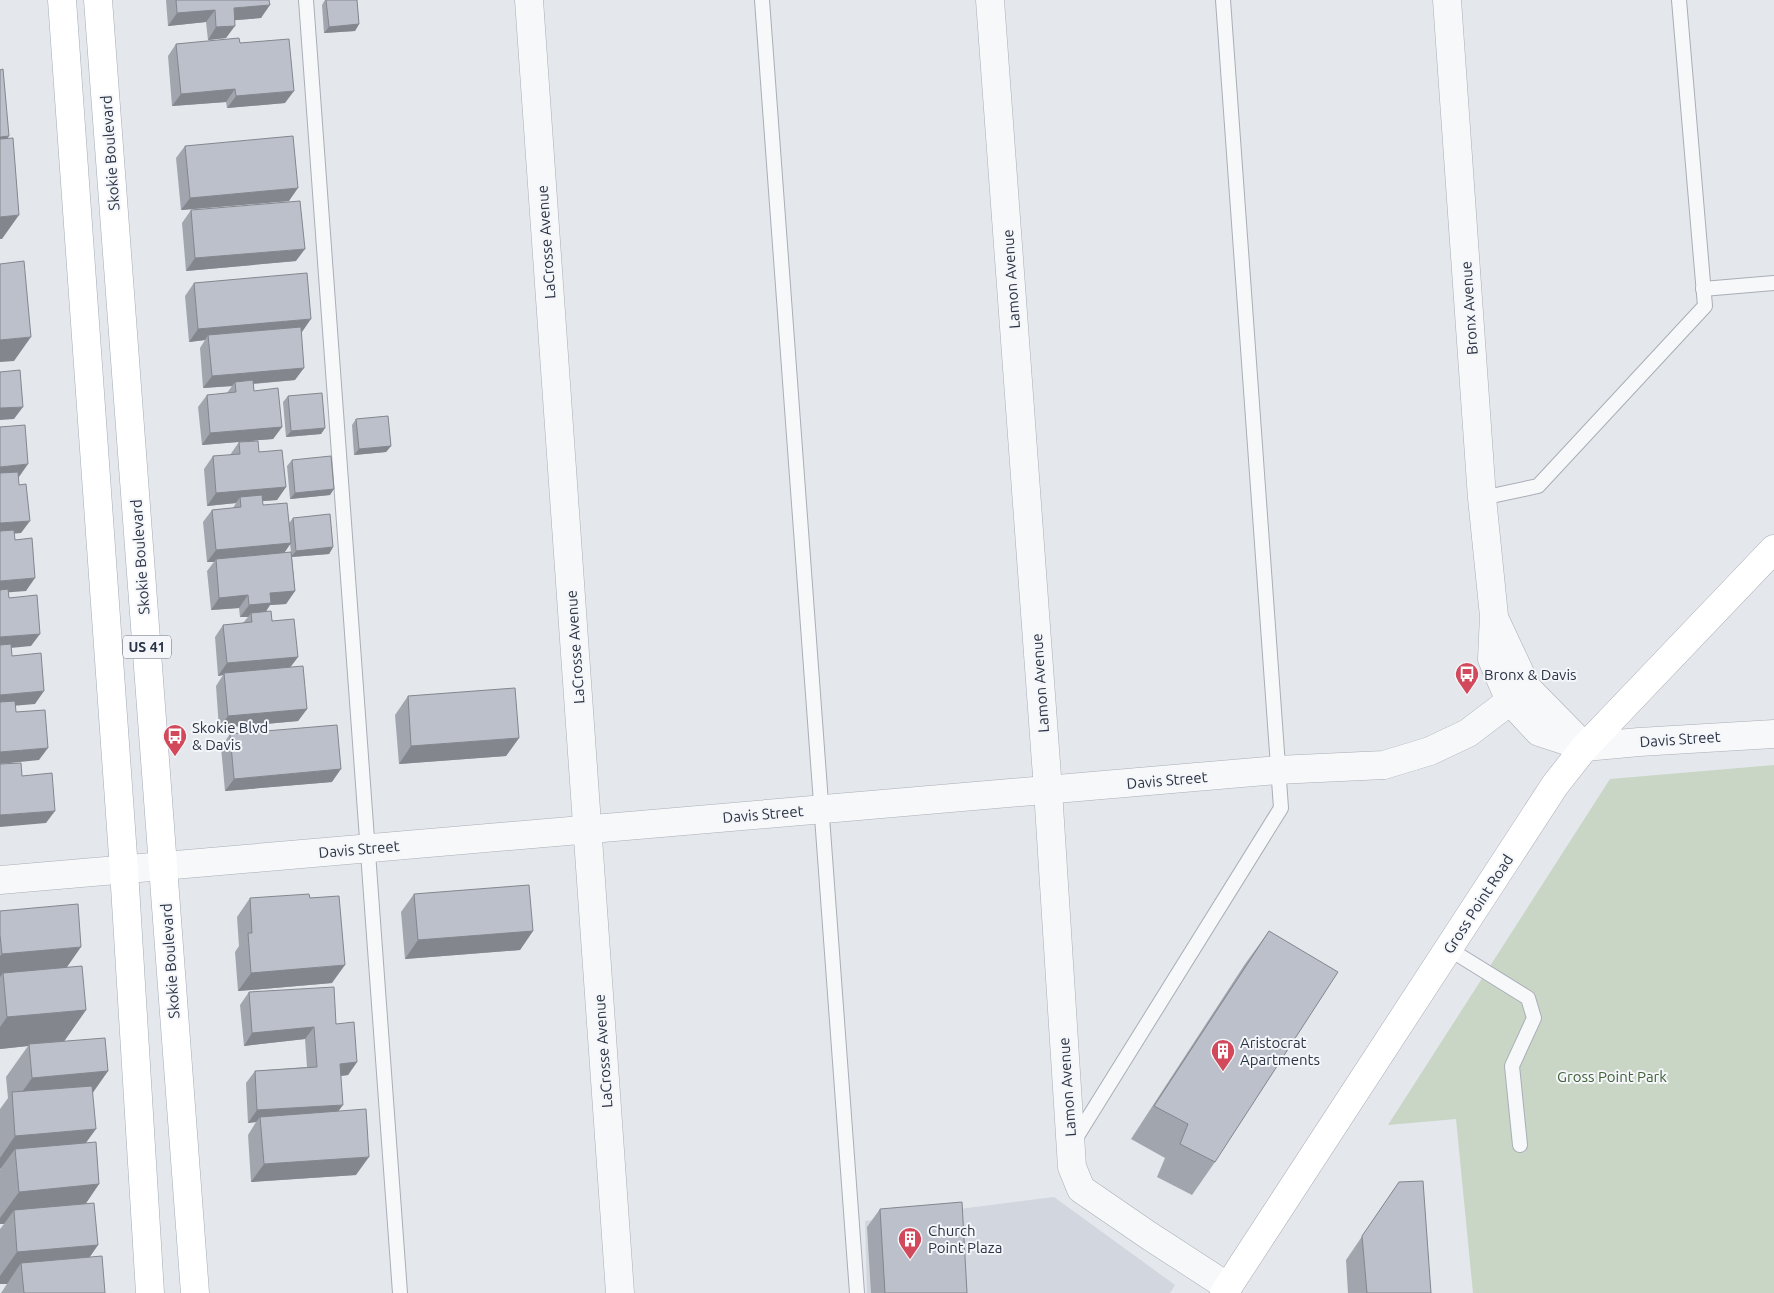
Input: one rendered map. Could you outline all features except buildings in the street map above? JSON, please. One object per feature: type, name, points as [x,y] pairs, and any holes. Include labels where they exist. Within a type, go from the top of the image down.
[{"type":"main road","name":"US 41","points":[[62,0],[124,870],[150,1293]]},
{"type":"main road","name":"Skokie Boulevard","points":[[98,0],[195,1293]]},
{"type":"main road","name":"Gross Point Road","points":[[1226,1290],[1555,785],[1585,748],[1774,549]]},
{"type":"street","name":"LaCrosse Avenue","points":[[529,0],[620,1293]]},
{"type":"street","name":"Lamon Avenue","points":[[990,0],[1048,790],[1072,1167],[1081,1189],[1226,1290]]},
{"type":"street","name":"Bronx Avenue","points":[[1447,0],[1482,498],[1494,616],[1492,659],[1510,701],[1539,732],[1585,748]]},
{"type":"street","name":"Bronx Avenue","points":[[1494,616],[1527,688],[1585,748]]},
{"type":"street","name":"Davis Street","points":[[0,880],[1277,770],[1384,764],[1430,751],[1468,733],[1510,701]]},
{"type":"street","name":"Davis Street","points":[[1585,748],[1639,742],[1774,734]]},
{"type":"lane","points":[[306,0],[400,1293]]},
{"type":"lane","points":[[762,0],[857,1293]]},
{"type":"lane","points":[[1071,1146],[1281,808],[1223,0]]},
{"type":"lane","points":[[1482,498],[1538,486],[1704,306],[1679,0]]},
{"type":"lane","points":[[1703,288],[1774,283]]},
{"type":"lane","points":[[1449,949],[1528,998],[1534,1018],[1512,1066],[1520,1145]]},
{"type":"shaded area","name":"Church Point Plaza","points":[[1054,1197],[1175,1285],[1170,1293],[867,1293],[865,1221]]},
{"type":"green space","name":"Gross Point Park","points":[[1774,765],[1774,1293],[1473,1293],[1456,1119],[1388,1125],[1610,779]]},
{"type":"place","name":"Bronx & Davis","points":[[1467,695]]},
{"type":"place","name":"Skokie Blvd & Davis","points":[[175,757]]},
{"type":"place","name":"Aristocrat Apartments","points":[[1223,1072]]},
{"type":"place","name":"Church Point Plaza","points":[[910,1260]]}]
